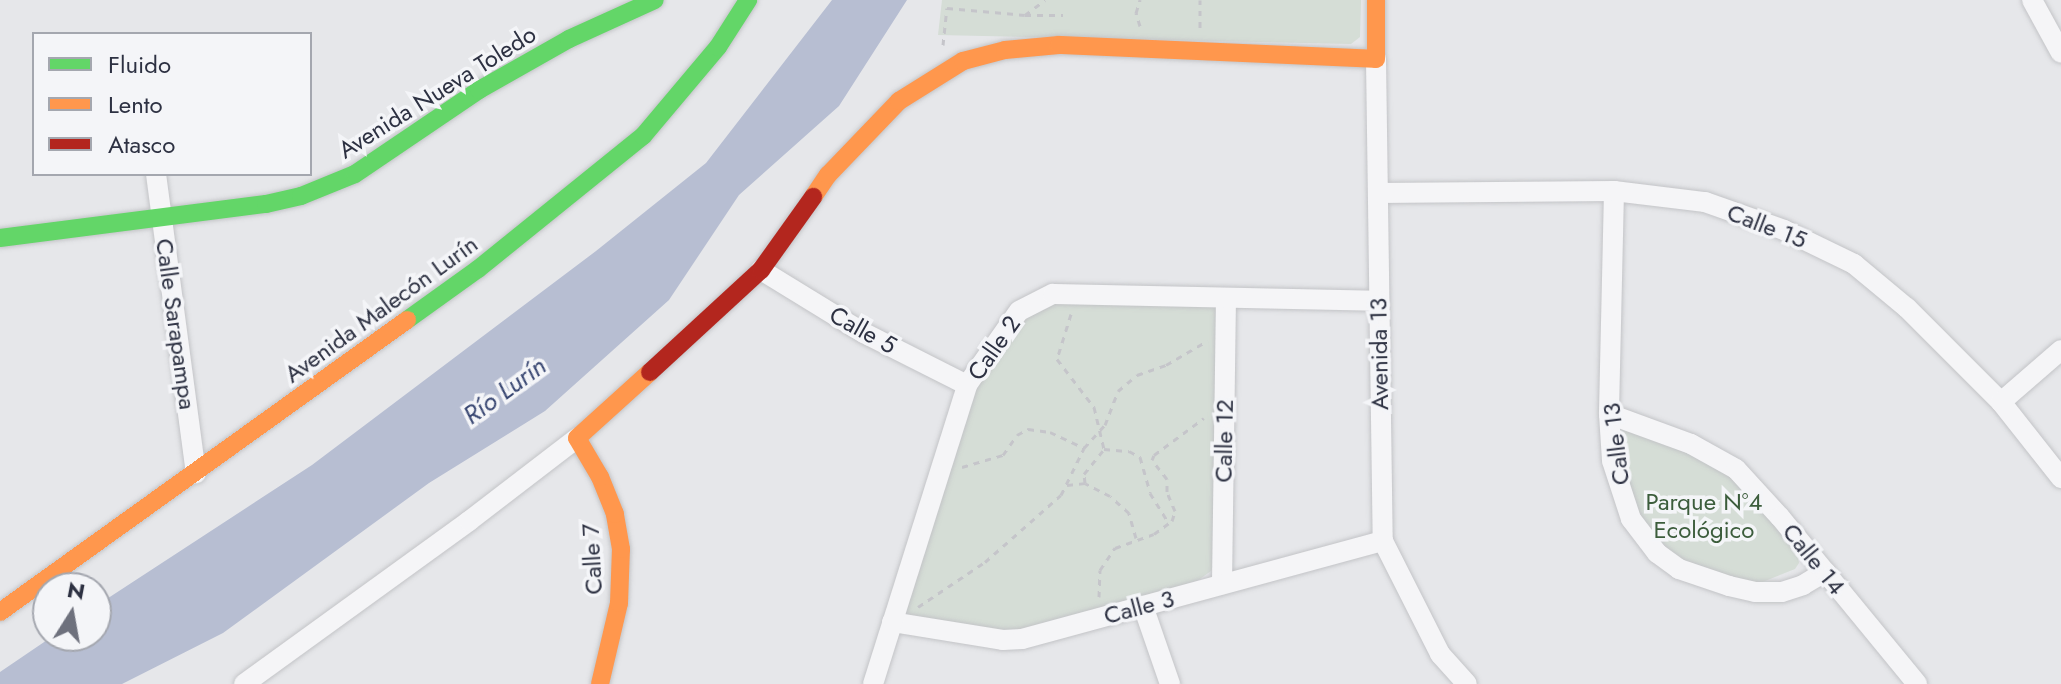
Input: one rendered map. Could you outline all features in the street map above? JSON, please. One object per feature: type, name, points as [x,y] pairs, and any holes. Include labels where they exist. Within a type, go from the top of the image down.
[{"type":"street","name":"Avenida Nueva Toledo","points":[[0,238],[162,218],[301,196],[355,174],[479,90],[569,39],[655,0]]},
{"type":"street","name":"Avenida Malecón Lurín","points":[[0,612],[478,269],[643,136],[718,47],[748,0]]},
{"type":"street","name":"Avenida 13","points":[[1376,0],[1383,541],[1440,654],[1467,684]]},
{"type":"street","points":[[2032,0],[2061,53]]},
{"type":"street","points":[[244,684],[469,521],[577,438],[761,270],[828,175],[899,101],[940,73],[963,61],[1005,50],[1059,45],[1376,59]]},
{"type":"street","name":"Calle Sarapampa","points":[[156,176],[196,473]]},
{"type":"street","name":"Calle 15","points":[[1378,193],[1614,191],[1705,202],[1784,230],[1854,264],[1907,308],[2001,402],[2061,478]]},
{"type":"street","name":"Calle 13","points":[[1614,191],[1609,414],[1617,483],[1631,519],[1657,553],[1702,578],[1755,592],[1793,589],[1825,572]]},
{"type":"street","name":"Calle 5","points":[[761,270],[864,333],[967,385]]},
{"type":"street","name":"Calle 2","points":[[873,684],[967,385],[1019,311],[1053,294],[1378,301]]},
{"type":"street","name":"Calle 12","points":[[1222,584],[1226,298]]},
{"type":"street","points":[[2001,402],[2061,350]]},
{"type":"street","name":"Calle 14","points":[[1609,414],[1691,444],[1736,469],[1917,684]]},
{"type":"street","name":"Calle 7","points":[[577,438],[600,477],[615,514],[621,549],[619,603],[600,684]]},
{"type":"street","name":"Calle 3","points":[[892,622],[1003,640],[1022,639],[1383,541]]},
{"type":"street","points":[[1143,606],[1170,684]]},
{"type":"path","points":[[1025,15],[1045,0]]},
{"type":"path","points":[[1199,51],[1200,0]]},
{"type":"path","points":[[940,73],[947,8],[1063,15]]},
{"type":"path","points":[[1076,295],[1057,359],[1094,407],[1104,449]]},
{"type":"path","points":[[892,622],[985,562],[1061,495],[1084,448],[1100,430],[1118,391],[1137,375],[1191,352],[1213,336],[1212,352]]},
{"type":"path","points":[[1152,460],[1167,442],[1211,414]]},
{"type":"path","points":[[953,468],[1003,455],[1017,435],[1028,429],[1050,432],[1084,448]]},
{"type":"path","points":[[1104,449],[1129,451],[1142,460],[1152,460]]},
{"type":"path","points":[[1085,483],[1084,474],[1104,449]]},
{"type":"path","points":[[1142,460],[1150,493],[1169,523]]},
{"type":"path","points":[[1100,605],[1100,570],[1106,557],[1115,548],[1154,534],[1169,523],[1175,511],[1167,492],[1167,479],[1152,460]]},
{"type":"path","points":[[1067,485],[1085,483],[1110,496],[1129,513],[1136,539]]},
{"type":"green space","points":[[942,0],[1361,0],[1360,37],[1351,44],[938,35]]},
{"type":"green space","points":[[1051,301],[1218,305],[1216,559],[1211,571],[1197,581],[1021,633],[898,619],[976,385],[1012,326]]},
{"type":"green space","name":"Parque N°4 Ecológico","points":[[1617,429],[1662,439],[1739,482],[1797,553],[1799,563],[1795,569],[1755,585],[1677,558],[1647,527],[1627,493]]},
{"type":"water","name":"Río Lurín","points":[[832,0],[907,0],[839,106],[739,195],[669,300],[545,411],[429,483],[223,633],[122,684],[0,684],[0,672],[32,650],[112,652],[112,596],[312,465],[596,251],[706,163]]},
{"type":"traffic: fast","points":[[0,238],[266,204],[301,196],[355,174],[479,90],[569,39],[655,0]]},
{"type":"traffic: fast","points":[[407,320],[478,269],[643,136],[718,47],[748,0]]},
{"type":"traffic: slow","points":[[813,197],[828,175],[899,101],[963,61],[1005,50],[1059,45],[1376,59],[1376,0]]},
{"type":"traffic: slow","points":[[0,612],[407,320]]},
{"type":"traffic: slow","points":[[600,684],[619,603],[621,549],[615,514],[600,477],[577,438],[650,372]]},
{"type":"traffic: jam","points":[[650,372],[761,270],[813,197]]}]
